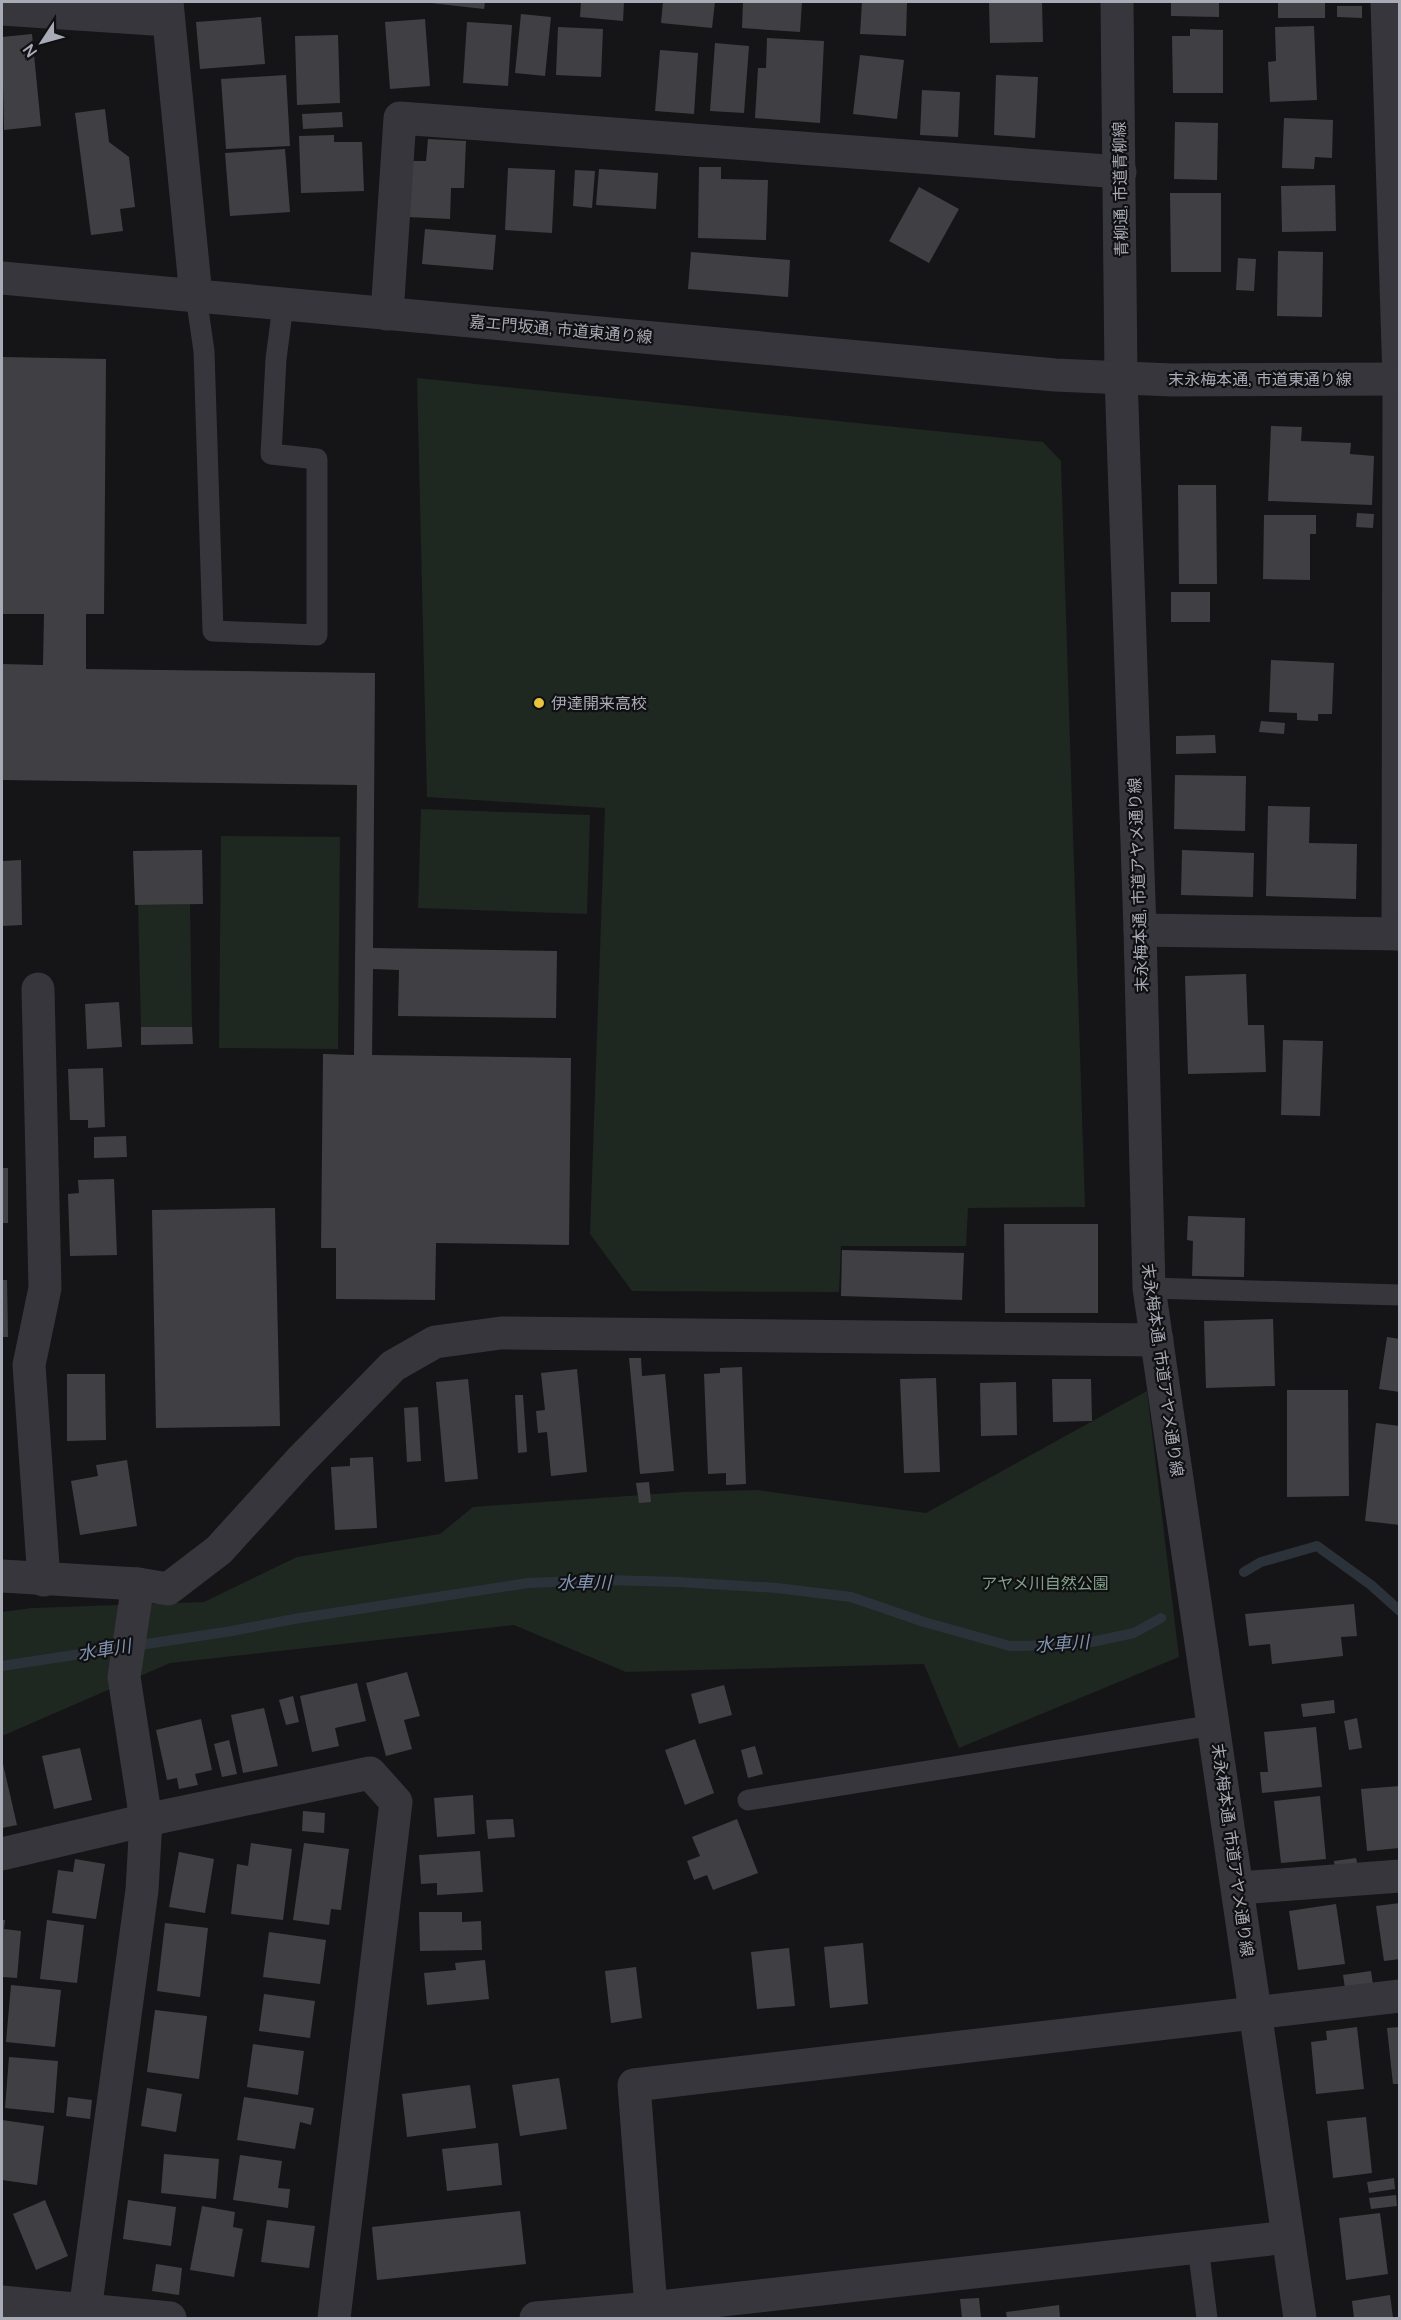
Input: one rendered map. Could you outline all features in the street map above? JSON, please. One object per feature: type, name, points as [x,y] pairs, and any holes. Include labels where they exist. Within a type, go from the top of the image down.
[{"type":"street","name":"青柳通, 市道青柳線","points":[[1117,2],[1121,376]]},
{"type":"street","points":[[2,9],[167,11],[196,296]]},
{"type":"street","points":[[1140,930],[1399,934],[1399,379],[1392,13]]},
{"type":"street","points":[[387,314],[400,118],[1120,172]]},
{"type":"street","name":"嘉エ門坂通, 市道東通り線","points":[[2,278],[1055,375],[1121,376]]},
{"type":"street","name":"末永梅本通, 市道東通り線","points":[[1121,376],[1172,380],[1399,379]]},
{"type":"street","name":"末永梅本通, 市道アヤメ通り線","points":[[1121,376],[1140,930],[1149,1288],[1239,1888],[1300,2319]]},
{"type":"street","points":[[38,989],[45,1288],[29,1365],[44,1580]]},
{"type":"street","points":[[2,1576],[138,1584],[168,1589],[219,1550],[300,1461],[393,1366],[435,1342],[501,1333],[1157,1340]]},
{"type":"street","points":[[85,2314],[142,1890],[146,1820],[124,1677],[138,1584]]},
{"type":"street","points":[[2,1854],[146,1820],[370,1773],[396,1802],[334,2319]]},
{"type":"street","points":[[1239,1888],[1400,1876]]},
{"type":"street","points":[[652,2313],[634,2085],[1400,1996]]},
{"type":"street","points":[[536,2319],[652,2313],[1288,2237]]},
{"type":"street","points":[[2,2302],[85,2314],[170,2319]]},
{"type":"lane","points":[[196,296],[204,351],[213,631],[317,634],[317,459],[271,454],[276,359],[283,305]]},
{"type":"lane","points":[[1149,1288],[1400,1294]]},
{"type":"lane","points":[[747,1800],[1214,1725]]},
{"type":"lane","points":[[1198,2247],[1207,2319]]},
{"type":"green space","points":[[417,378],[1043,442],[1061,461],[1085,1207],[968,1208],[966,1246],[841,1246],[839,1292],[632,1291],[590,1234],[605,808],[427,797]]},
{"type":"green space","points":[[421,809],[590,815],[587,914],[418,908]]},
{"type":"green space","points":[[221,836],[340,837],[338,1049],[219,1048]]},
{"type":"green space","points":[[190,904],[192,1027],[141,1027],[138,905]]},
{"type":"green space","name":"アヤメ川自然公園","points":[[1147,1391],[1179,1657],[959,1748],[924,1664],[626,1672],[514,1625],[170,1663],[2,1736],[2,1612],[32,1608],[204,1602],[297,1557],[440,1534],[473,1507],[684,1492],[757,1490],[926,1513]]},
{"type":"building","points":[[422,2],[485,2],[484,9]]},
{"type":"building","points":[[581,2],[624,2],[623,21],[580,17]]},
{"type":"building","points":[[663,2],[715,2],[712,28],[661,23]]},
{"type":"building","points":[[743,2],[802,2],[800,32],[742,28]]},
{"type":"building","points":[[862,2],[907,2],[906,36],[860,34]]},
{"type":"building","points":[[989,2],[1042,2],[1043,42],[990,43]]},
{"type":"building","points":[[1171,2],[1219,2],[1219,17],[1171,16]]},
{"type":"building","points":[[1278,2],[1325,2],[1325,18],[1278,18]]},
{"type":"building","points":[[1337,6],[1362,6],[1362,18],[1337,17]]},
{"type":"building","points":[[521,14],[551,17],[545,76],[515,73]]},
{"type":"building","points":[[261,17],[265,64],[200,69],[196,22]]},
{"type":"building","points":[[425,19],[430,86],[390,89],[385,22]]},
{"type":"building","points":[[467,22],[512,25],[508,86],[463,83]]},
{"type":"building","points":[[1314,26],[1317,100],[1270,102],[1268,62],[1276,61],[1275,27]]},
{"type":"building","points":[[558,27],[603,29],[601,77],[556,75]]},
{"type":"building","points":[[1190,29],[1223,30],[1223,93],[1173,93],[1172,36],[1190,36]]},
{"type":"building","points":[[32,34],[41,126],[4,130],[2,37]]},
{"type":"building","points":[[338,35],[340,103],[297,105],[295,36]]},
{"type":"building","points":[[767,38],[824,41],[820,123],[755,118],[758,68],[766,68]]},
{"type":"building","points":[[715,43],[749,46],[744,113],[710,111]]},
{"type":"building","points":[[660,50],[698,53],[694,114],[655,111]]},
{"type":"building","points":[[860,55],[904,60],[897,119],[853,114]]},
{"type":"building","points":[[286,75],[290,146],[226,149],[221,79]]},
{"type":"building","points":[[996,75],[1038,77],[1035,138],[994,135]]},
{"type":"building","points":[[922,90],[960,92],[958,137],[920,135]]},
{"type":"building","points":[[105,109],[109,142],[129,157],[135,207],[120,209],[123,231],[91,235],[75,113]]},
{"type":"building","points":[[342,112],[343,127],[303,129],[302,114]]},
{"type":"building","points":[[1284,118],[1333,120],[1332,158],[1315,157],[1314,169],[1282,168]]},
{"type":"building","points":[[1175,122],[1218,123],[1217,180],[1174,179]]},
{"type":"building","points":[[334,135],[334,142],[362,142],[364,191],[301,193],[299,136]]},
{"type":"building","points":[[428,139],[466,141],[464,188],[451,188],[450,219],[408,217],[411,161],[426,161]]},
{"type":"building","points":[[285,149],[290,212],[230,216],[225,153]]},
{"type":"building","points":[[699,167],[721,167],[721,179],[768,180],[766,240],[698,238]]},
{"type":"building","points":[[508,168],[555,170],[552,233],[505,230]]},
{"type":"building","points":[[599,169],[658,173],[656,209],[596,205]]},
{"type":"building","points":[[575,170],[595,171],[592,208],[573,206]]},
{"type":"building","points":[[1335,185],[1336,231],[1282,232],[1281,186]]},
{"type":"building","points":[[919,187],[959,209],[929,263],[889,241]]},
{"type":"building","points":[[1170,193],[1221,193],[1221,272],[1171,272]]},
{"type":"building","points":[[425,229],[496,235],[493,270],[422,264]]},
{"type":"building","points":[[1278,251],[1323,252],[1322,317],[1277,316]]},
{"type":"building","points":[[691,252],[790,260],[788,297],[688,289]]},
{"type":"building","points":[[1238,258],[1256,259],[1254,291],[1236,290]]},
{"type":"building","points":[[2,357],[106,359],[104,614],[86,614],[86,669],[375,673],[373,948],[557,951],[556,1018],[398,1016],[399,970],[373,969],[372,1055],[571,1058],[569,1245],[436,1243],[435,1300],[336,1299],[336,1248],[321,1248],[323,1054],[354,1055],[357,785],[2,780],[2,664],[43,665],[44,614],[2,614]]},
{"type":"building","points":[[1271,426],[1302,427],[1301,441],[1351,443],[1350,454],[1374,456],[1372,505],[1268,501]]},
{"type":"building","points":[[1178,485],[1216,485],[1217,584],[1179,584]]},
{"type":"building","points":[[1357,513],[1374,514],[1373,528],[1356,527]]},
{"type":"building","points":[[1264,515],[1316,515],[1316,534],[1310,534],[1310,580],[1263,579]]},
{"type":"building","points":[[1171,592],[1210,592],[1210,622],[1171,622]]},
{"type":"building","points":[[1271,660],[1334,663],[1332,714],[1318,714],[1318,721],[1297,720],[1297,713],[1269,712]]},
{"type":"building","points":[[1261,721],[1285,723],[1284,734],[1259,732]]},
{"type":"building","points":[[1215,735],[1216,753],[1176,754],[1176,736]]},
{"type":"building","points":[[1175,775],[1246,776],[1245,831],[1174,829]]},
{"type":"building","points":[[1268,806],[1310,807],[1309,843],[1357,844],[1356,899],[1266,896]]},
{"type":"building","points":[[202,850],[203,904],[135,905],[133,851]]},
{"type":"building","points":[[1182,850],[1254,853],[1253,897],[1181,895]]},
{"type":"building","points":[[21,860],[22,925],[2,926],[2,861]]},
{"type":"building","points":[[1246,974],[1248,1025],[1264,1025],[1266,1072],[1188,1074],[1185,976]]},
{"type":"building","points":[[119,1002],[122,1047],[87,1049],[85,1004]]},
{"type":"building","points":[[141,1027],[192,1027],[193,1044],[141,1045]]},
{"type":"building","points":[[1283,1040],[1323,1041],[1320,1116],[1281,1115]]},
{"type":"building","points":[[103,1068],[105,1127],[88,1128],[88,1120],[70,1120],[68,1069]]},
{"type":"building","points":[[126,1136],[127,1157],[94,1158],[94,1137]]},
{"type":"building","points":[[2,1168],[8,1168],[8,1223],[2,1223]]},
{"type":"building","points":[[114,1179],[117,1255],[70,1256],[68,1194],[79,1193],[78,1180]]},
{"type":"building","points":[[275,1208],[280,1426],[156,1428],[152,1210]]},
{"type":"building","points":[[1188,1216],[1245,1218],[1244,1277],[1192,1276],[1193,1241],[1187,1240]]},
{"type":"building","points":[[1004,1224],[1098,1224],[1098,1313],[1005,1313]]},
{"type":"building","points":[[842,1250],[964,1253],[962,1300],[841,1296]]},
{"type":"building","points":[[2,1280],[7,1280],[8,1337],[2,1337]]},
{"type":"building","points":[[1273,1319],[1275,1386],[1206,1388],[1204,1321]]},
{"type":"building","points":[[1387,1337],[1400,1339],[1400,1392],[1379,1389]]},
{"type":"building","points":[[629,1358],[641,1358],[642,1376],[665,1374],[674,1471],[640,1474]]},
{"type":"building","points":[[742,1367],[746,1484],[726,1485],[726,1473],[708,1474],[704,1374],[720,1373],[720,1368]]},
{"type":"building","points":[[577,1369],[587,1472],[551,1476],[547,1432],[538,1433],[536,1411],[545,1410],[541,1373]]},
{"type":"building","points":[[67,1374],[105,1374],[106,1440],[67,1441]]},
{"type":"building","points":[[936,1378],[940,1472],[904,1473],[900,1379]]},
{"type":"building","points":[[468,1379],[478,1479],[445,1482],[436,1382]]},
{"type":"building","points":[[1052,1379],[1091,1379],[1092,1421],[1053,1422]]},
{"type":"building","points":[[1016,1382],[1017,1435],[981,1436],[980,1383]]},
{"type":"building","points":[[1287,1390],[1348,1390],[1349,1496],[1287,1497]]},
{"type":"building","points":[[515,1395],[523,1395],[527,1452],[518,1453]]},
{"type":"building","points":[[418,1407],[421,1461],[407,1462],[404,1408]]},
{"type":"building","points":[[1376,1423],[1400,1426],[1400,1525],[1365,1521]]},
{"type":"building","points":[[373,1457],[377,1528],[335,1530],[331,1467],[350,1466],[350,1458]]},
{"type":"building","points":[[127,1460],[137,1526],[80,1535],[71,1481],[98,1476],[96,1465]]},
{"type":"building","points":[[649,1482],[651,1502],[639,1503],[636,1483]]},
{"type":"building","points":[[1354,1604],[1357,1636],[1341,1637],[1343,1656],[1272,1664],[1270,1644],[1249,1646],[1245,1614]]},
{"type":"building","points":[[407,1672],[420,1716],[404,1720],[412,1749],[386,1756],[366,1683]]},
{"type":"building","points":[[357,1683],[366,1721],[335,1728],[339,1746],[312,1752],[300,1696]]},
{"type":"building","points":[[724,1685],[732,1715],[699,1724],[691,1694]]},
{"type":"building","points":[[293,1696],[299,1722],[286,1725],[279,1700]]},
{"type":"building","points":[[1334,1700],[1335,1713],[1303,1717],[1301,1704]]},
{"type":"building","points":[[264,1708],[278,1766],[243,1773],[231,1715]]},
{"type":"building","points":[[1357,1718],[1362,1748],[1349,1750],[1344,1721]]},
{"type":"building","points":[[201,1719],[212,1770],[195,1774],[198,1785],[179,1789],[177,1778],[167,1780],[156,1730]]},
{"type":"building","points":[[1316,1727],[1322,1787],[1262,1793],[1260,1772],[1268,1772],[1264,1732]]},
{"type":"building","points":[[695,1739],[714,1793],[685,1805],[665,1750]]},
{"type":"building","points":[[229,1740],[237,1774],[222,1777],[214,1744]]},
{"type":"building","points":[[755,1746],[763,1774],[748,1778],[741,1750]]},
{"type":"building","points":[[80,1748],[92,1800],[54,1809],[42,1756]]},
{"type":"building","points":[[2,1764],[17,1825],[2,1828]]},
{"type":"building","points":[[1400,1786],[1400,1848],[1367,1851],[1361,1789]]},
{"type":"building","points":[[473,1795],[475,1834],[437,1837],[434,1798]]},
{"type":"building","points":[[1320,1796],[1326,1859],[1281,1863],[1274,1801]]},
{"type":"building","points":[[303,1811],[325,1813],[324,1833],[302,1831]]},
{"type":"building","points":[[513,1819],[515,1837],[488,1839],[486,1820]]},
{"type":"building","points":[[737,1819],[758,1873],[713,1890],[707,1875],[694,1880],[687,1861],[700,1856],[692,1837]]},
{"type":"building","points":[[251,1843],[292,1849],[283,1920],[231,1914],[237,1864],[248,1866]]},
{"type":"building","points":[[304,1843],[349,1849],[341,1910],[331,1909],[329,1925],[293,1920]]},
{"type":"building","points":[[480,1851],[483,1892],[437,1895],[437,1883],[421,1884],[419,1855]]},
{"type":"building","points":[[179,1852],[214,1859],[205,1913],[169,1907]]},
{"type":"building","points":[[1356,1858],[1358,1867],[1335,1870],[1334,1861]]},
{"type":"building","points":[[75,1859],[105,1864],[96,1919],[52,1913],[58,1870],[73,1872]]},
{"type":"building","points":[[1400,1903],[1400,1959],[1384,1961],[1376,1906]]},
{"type":"building","points":[[1336,1904],[1345,1964],[1298,1970],[1289,1911]]},
{"type":"building","points":[[419,1912],[462,1912],[462,1922],[481,1921],[482,1950],[420,1951]]},
{"type":"building","points":[[2,1920],[5,1920],[4,1929],[21,1931],[17,1978],[2,1977]]},
{"type":"building","points":[[47,1920],[84,1925],[77,1983],[40,1979]]},
{"type":"building","points":[[165,1923],[208,1928],[200,1997],[157,1991]]},
{"type":"building","points":[[269,1932],[326,1940],[320,1984],[263,1977]]},
{"type":"building","points":[[863,1943],[868,2004],[830,2008],[824,1947]]},
{"type":"building","points":[[789,1948],[795,2006],[757,2009],[751,1952]]},
{"type":"building","points":[[485,1960],[489,1999],[427,2005],[424,1973],[456,1970],[455,1963]]},
{"type":"building","points":[[636,1967],[642,2018],[611,2023],[605,1971]]},
{"type":"building","points":[[1371,1971],[1373,1985],[1345,1988],[1343,1975]]},
{"type":"building","points":[[11,1985],[61,1990],[55,2047],[6,2042]]},
{"type":"building","points":[[264,1994],[315,2001],[310,2038],[259,2031]]},
{"type":"building","points":[[155,2010],[207,2016],[199,2079],[147,2072]]},
{"type":"building","points":[[1357,2027],[1364,2089],[1316,2094],[1311,2042],[1327,2040],[1326,2031]]},
{"type":"building","points":[[1400,2027],[1400,2084],[1393,2084],[1387,2028]]},
{"type":"building","points":[[253,2044],[304,2051],[298,2095],[247,2087]]},
{"type":"building","points":[[9,2057],[58,2061],[54,2113],[5,2108]]},
{"type":"building","points":[[559,2078],[567,2129],[520,2136],[512,2085]]},
{"type":"building","points":[[470,2085],[476,2128],[407,2137],[402,2094]]},
{"type":"building","points":[[147,2088],[182,2094],[176,2132],[141,2126]]},
{"type":"building","points":[[68,2097],[92,2100],[90,2119],[66,2116]]},
{"type":"building","points":[[244,2097],[314,2108],[311,2125],[300,2122],[295,2149],[237,2140]]},
{"type":"building","points":[[1366,2117],[1372,2173],[1333,2178],[1327,2121]]},
{"type":"building","points":[[2,2120],[44,2126],[37,2185],[2,2180]]},
{"type":"building","points":[[498,2143],[502,2185],[447,2191],[442,2149]]},
{"type":"building","points":[[164,2154],[219,2159],[216,2199],[161,2193]]},
{"type":"building","points":[[240,2155],[282,2161],[278,2188],[290,2189],[288,2208],[233,2200]]},
{"type":"building","points":[[1394,2178],[1395,2189],[1369,2193],[1367,2182]]},
{"type":"building","points":[[1396,2195],[1397,2206],[1371,2209],[1369,2198]]},
{"type":"building","points":[[45,2200],[68,2256],[36,2270],[13,2214]]},
{"type":"building","points":[[128,2200],[176,2207],[171,2246],[123,2239]]},
{"type":"building","points":[[202,2206],[235,2212],[233,2227],[243,2229],[234,2277],[190,2270]]},
{"type":"building","points":[[520,2211],[526,2264],[377,2280],[372,2227]]},
{"type":"building","points":[[1380,2213],[1388,2274],[1346,2280],[1339,2218]]},
{"type":"building","points":[[267,2220],[315,2226],[309,2268],[261,2262]]},
{"type":"building","points":[[156,2264],[182,2268],[179,2295],[152,2291]]},
{"type":"building","points":[[1390,2295],[1393,2318],[1354,2318],[1352,2301]]},
{"type":"building","points":[[979,2298],[981,2318],[962,2318],[960,2299]]},
{"type":"building","points":[[1059,2305],[1060,2318],[1007,2318],[1006,2312]]},
{"type":"waterway","name":"水車川","points":[[1244,1572],[1261,1562],[1317,1546],[1371,1585],[1400,1611]]},
{"type":"waterway","name":"水車川","points":[[2,1666],[528,1583],[606,1580],[679,1582],[777,1588],[851,1597],[924,1622],[1010,1646],[1077,1645],[1134,1633],[1161,1618]]},
{"type":"place","name":"伊達開来高校","points":[[539,703]]}]
